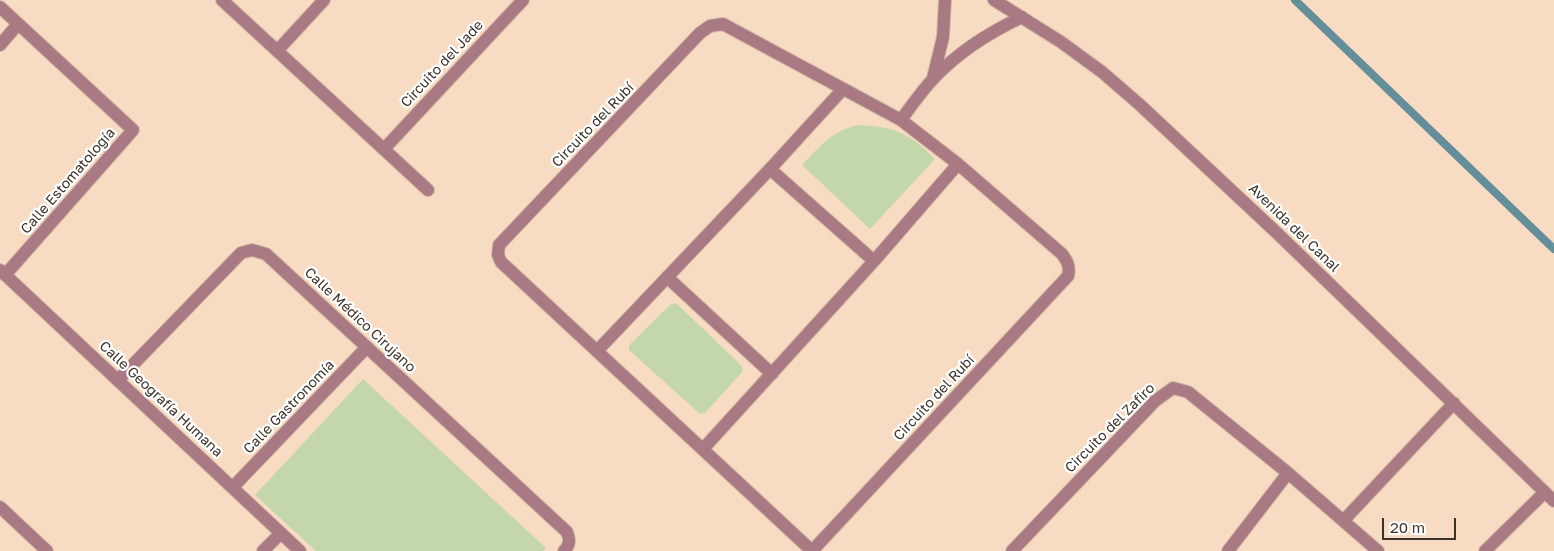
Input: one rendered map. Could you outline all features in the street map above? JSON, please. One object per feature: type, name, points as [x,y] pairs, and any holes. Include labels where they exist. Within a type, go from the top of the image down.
[{"type":"street","points":[[222,0],[428,190]]},
{"type":"street","points":[[277,51],[324,0]]},
{"type":"street","name":"Circuito del Jade","points":[[384,149],[523,0]]},
{"type":"street","points":[[932,80],[943,37],[945,0]]},
{"type":"street","name":"Avenida del Canal","points":[[994,0],[1061,42],[1095,67],[1139,104],[1278,234],[1549,497]]},
{"type":"street","name":"Calle Estomatología","points":[[0,7],[133,130],[3,272]]},
{"type":"street","points":[[901,120],[932,80],[952,60],[974,43],[1022,17]]},
{"type":"street","points":[[0,45],[18,24]]},
{"type":"street","name":"Circuito del Rubí","points":[[723,24],[843,88],[901,120],[958,164],[1062,254],[1070,268],[1068,276],[812,551],[501,262],[498,255],[499,245],[700,34],[710,26],[723,24]]},
{"type":"street","points":[[597,351],[770,169],[843,88]]},
{"type":"street","points":[[703,449],[958,164]]},
{"type":"street","points":[[770,169],[874,260]]},
{"type":"street","name":"Calle Médico Cirujano","points":[[118,380],[241,253],[252,250],[266,254],[567,532],[570,539],[568,547],[564,551]]},
{"type":"street","name":"Calle Geografía Humana","points":[[3,272],[300,551]]},
{"type":"street","points":[[667,277],[772,374]]},
{"type":"street","name":"Calle Gastronomía","points":[[233,487],[368,347]]},
{"type":"street","name":"Circuito del Zafiro","points":[[1012,551],[1155,401],[1173,388],[1188,392],[1288,473],[1378,551]]},
{"type":"street","points":[[1344,520],[1454,403]]},
{"type":"street","points":[[1228,551],[1288,473]]},
{"type":"street","points":[[1485,551],[1549,497]]},
{"type":"street","points":[[0,507],[46,551]]},
{"type":"street","points":[[263,551],[281,533]]},
{"type":"green space","points":[[856,125],[891,129],[909,137],[935,159],[870,229],[802,165],[832,136]]},
{"type":"green space","points":[[676,303],[742,366],[743,371],[705,413],[700,414],[629,350],[629,345],[670,305]]},
{"type":"green space","points":[[363,379],[546,548],[543,551],[316,551],[255,495]]},
{"type":"waterway","points":[[1295,0],[1554,249]]}]
